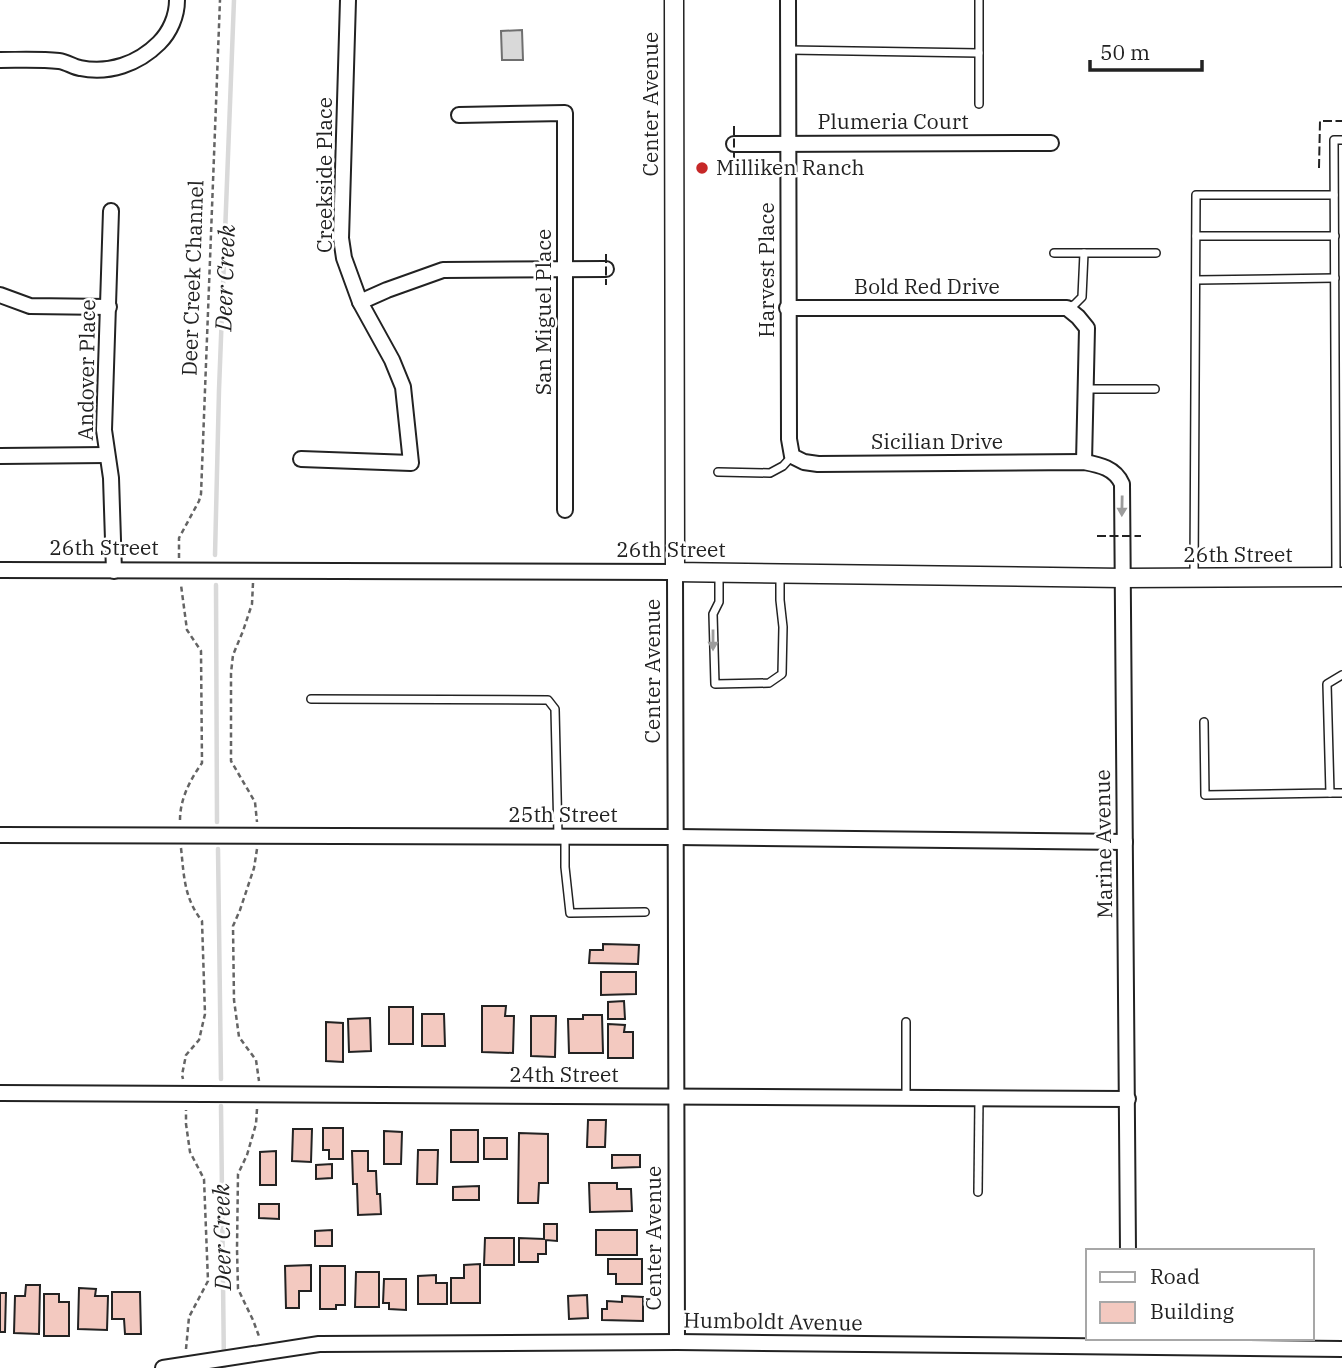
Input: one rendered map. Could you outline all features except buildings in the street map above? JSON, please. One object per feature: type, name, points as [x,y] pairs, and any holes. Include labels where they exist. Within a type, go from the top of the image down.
[{"type":"street","points":[[0,60],[62,62],[80,68],[103,70],[127,66],[148,54],[164,37],[177,12],[177,0]]},
{"type":"street","name":"Creekside Place","points":[[301,459],[411,463],[403,387],[392,360],[360,302],[344,258],[341,238],[348,0]]},
{"type":"street","name":"Center Avenue","points":[[674,0],[677,1342]]},
{"type":"street","name":"Harvest Place","points":[[789,0],[787,308],[789,439],[792,456]]},
{"type":"street","name":"San Miguel Place","points":[[459,115],[565,113],[565,510]]},
{"type":"street","name":"Plumeria Court","points":[[734,144],[1051,143]]},
{"type":"street","name":"Andover Place","points":[[111,211],[104,430],[111,478],[114,571]]},
{"type":"street","points":[[360,302],[443,270],[606,269]]},
{"type":"street","points":[[0,295],[30,306],[109,307]]},
{"type":"street","name":"Bold Red Drive","points":[[787,308],[1067,308]]},
{"type":"street","points":[[1067,308],[1087,328],[1084,462]]},
{"type":"street","points":[[0,456],[107,456]]},
{"type":"street","name":"Sicilian Drive","points":[[792,456],[804,462],[818,464],[1084,462]]},
{"type":"street","name":"Marine Avenue","points":[[1084,462],[1111,470],[1122,484],[1128,1249]]},
{"type":"street","name":"26th Street","points":[[0,570],[676,572],[1122,578],[1339,577]]},
{"type":"street","name":"25th Street","points":[[0,835],[562,836],[1125,842]]},
{"type":"street","name":"24th Street","points":[[0,1093],[1128,1099]]},
{"type":"street","name":"Humboldt Avenue","points":[[163,1368],[319,1344],[1128,1343],[1342,1349]]},
{"type":"lane","points":[[979,0],[979,104]]},
{"type":"lane","points":[[789,50],[979,53]]},
{"type":"lane","points":[[1339,577],[1334,140],[1342,140]]},
{"type":"lane","points":[[1194,577],[1196,195],[1334,195]]},
{"type":"lane","points":[[1196,236],[1335,236]]},
{"type":"lane","points":[[1054,253],[1156,253]]},
{"type":"lane","points":[[1067,308],[1083,297],[1084,253]]},
{"type":"lane","points":[[1196,280],[1335,278]]},
{"type":"lane","points":[[1086,389],[1155,389]]},
{"type":"lane","points":[[718,472],[770,473],[783,466],[792,456]]},
{"type":"lane","points":[[719,573],[719,602],[713,614],[715,684],[769,683],[782,674],[783,627],[779,573]]},
{"type":"lane","points":[[1330,793],[1327,684],[1342,675]]},
{"type":"lane","points":[[312,699],[548,700],[555,709],[562,836],[570,913],[645,912]]},
{"type":"lane","points":[[1204,722],[1205,795],[1342,793]]},
{"type":"lane","points":[[906,1022],[906,1098]]},
{"type":"lane","points":[[978,1192],[979,1098]]},
{"type":"path","name":"Deer Creek Channel","points":[[179,551],[180,538],[201,494],[220,0]]},
{"type":"path","points":[[254,571],[251,604],[232,664],[231,761],[255,802],[258,836],[254,868],[233,926],[235,1021],[239,1037],[256,1060],[259,1072],[256,1124],[238,1174],[237,1249],[238,1289],[265,1352]]},
{"type":"path","points":[[180,811],[194,774],[202,763],[201,651],[187,630],[183,595]]},
{"type":"path","points":[[182,860],[183,881],[194,911],[202,921],[205,1014],[199,1041],[185,1061],[182,1075],[186,1094]]},
{"type":"path","points":[[186,1124],[190,1152],[204,1179],[208,1281],[189,1317],[185,1346],[187,1364]]},
{"type":"shaded area","points":[[522,30],[523,60],[502,60],[501,31]]},
{"type":"waterway","name":"Deer Creek","points":[[215,555],[234,0]]},
{"type":"waterway","name":"Deer Creek","points":[[216,585],[217,822]]},
{"type":"waterway","name":"Deer Creek","points":[[218,849],[221,1079]]},
{"type":"waterway","name":"Deer Creek","points":[[221,1106],[224,1368]]},
{"type":"fence","points":[[1319,168],[1320,121],[1342,121]]},
{"type":"fence","points":[[734,126],[734,159]]},
{"type":"fence","points":[[606,254],[606,285]]},
{"type":"fence","points":[[1097,536],[1141,536]]},
{"type":"place","name":"Milliken Ranch","points":[[702,168]]}]
